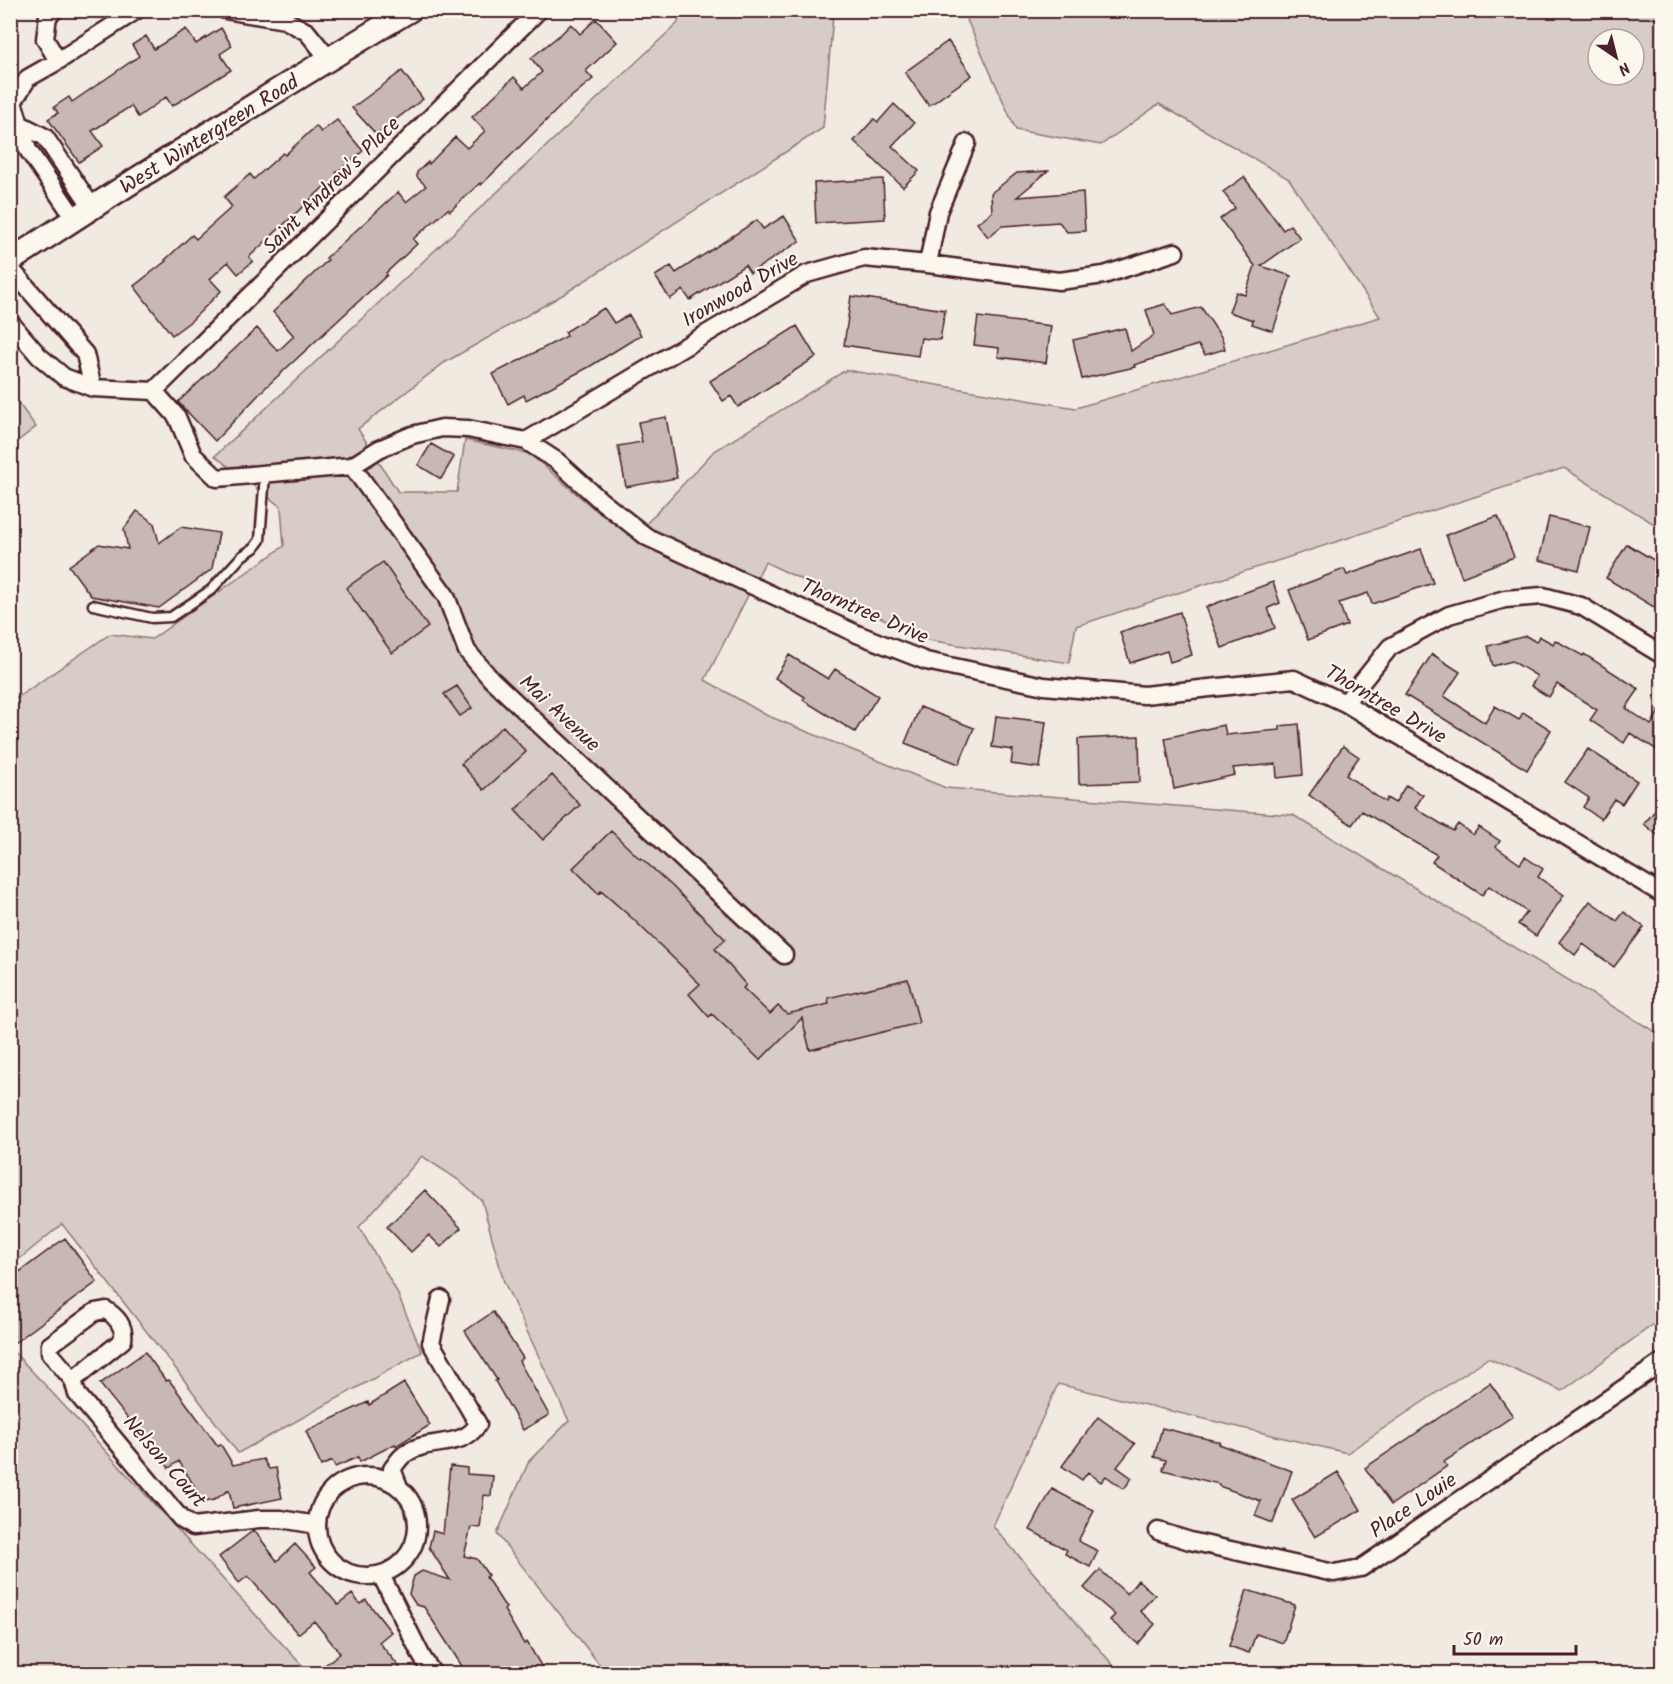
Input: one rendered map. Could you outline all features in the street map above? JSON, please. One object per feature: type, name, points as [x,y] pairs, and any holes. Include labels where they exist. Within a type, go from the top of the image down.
[{"type":"main road","name":"West Wintergreen Road","points":[[10,261],[83,213],[410,10]]},
{"type":"street","points":[[55,10],[48,16],[45,39],[58,61]]},
{"type":"street","points":[[83,213],[28,150],[13,102],[28,78],[137,10]]},
{"type":"street","points":[[225,10],[285,20],[307,32],[329,59]]},
{"type":"street","name":"Saint Andrew's Place","points":[[154,391],[540,10]]},
{"type":"street","points":[[928,264],[938,212],[968,142]]},
{"type":"street","name":"Ironwood Drive","points":[[526,441],[807,274],[864,258],[1059,281],[1104,275],[1175,252]]},
{"type":"street","points":[[10,268],[85,354],[93,388]]},
{"type":"street","points":[[10,322],[39,356],[64,377],[93,388],[154,391]]},
{"type":"street","name":"Thorntree Drive","points":[[154,391],[177,417],[193,455],[217,478],[352,466],[379,449],[412,435],[442,428],[468,429],[526,441],[557,461],[600,500],[647,537],[856,634],[926,661],[1044,686],[1144,695],[1294,679],[1345,703],[1662,894]]},
{"type":"street","name":"Mai Avenue","points":[[352,466],[446,596],[467,651],[491,679],[784,955]]},
{"type":"street","points":[[1345,703],[1390,647],[1449,615],[1505,599],[1543,596],[1581,606],[1662,655]]},
{"type":"street","points":[[399,1487],[392,1468],[403,1454],[417,1447],[461,1440],[473,1433],[478,1424],[431,1343],[441,1299]]},
{"type":"street","name":"Nelson Court","points":[[73,1380],[123,1340],[124,1332],[120,1324],[115,1316],[106,1310],[95,1312],[50,1345],[50,1353],[73,1380],[77,1394],[181,1519],[193,1527],[259,1519],[281,1519],[317,1525]]},
{"type":"street","name":"Place Louie","points":[[1158,1531],[1190,1541],[1334,1573],[1361,1568],[1662,1362]]},
{"type":"street","points":[[370,1476],[385,1479],[399,1487],[410,1498],[416,1513],[418,1528],[415,1544],[407,1557],[395,1568],[381,1575],[350,1574],[337,1566],[326,1555],[319,1541],[317,1525],[320,1510],[327,1496],[339,1484],[354,1478],[370,1476]]},
{"type":"street","points":[[381,1575],[422,1657],[433,1674]]},
{"type":"lane","points":[[93,605],[152,618],[171,616],[211,590],[236,562],[254,549],[260,540],[266,474]]},
{"type":"shaded area","points":[[679,11],[860,11],[833,16],[823,128],[564,294],[444,363],[358,429],[398,492],[457,492],[465,440],[530,454],[593,508],[634,537],[713,452],[846,370],[1076,408],[1380,317],[1289,179],[1159,104],[1101,145],[1016,130],[963,11],[1662,11],[1662,529],[1564,468],[1076,626],[1069,663],[928,640],[765,562],[705,680],[766,715],[946,788],[1293,815],[1662,1036],[1662,1318],[1562,1391],[1488,1358],[1347,1453],[1058,1384],[993,1526],[1120,1673],[607,1674],[497,1534],[529,1461],[569,1421],[504,1282],[482,1201],[457,1179],[422,1156],[359,1227],[396,1290],[422,1352],[238,1453],[176,1369],[62,1224],[11,1266],[11,702],[110,634],[152,639],[284,546],[281,507],[215,456],[678,23]]},
{"type":"shaded area","points":[[10,393],[36,427],[11,446]]},
{"type":"shaded area","points":[[10,1348],[309,1673],[18,1673],[10,1662]]},
{"type":"building","points":[[596,19],[617,42],[586,71],[593,79],[565,102],[481,185],[480,183],[450,211],[448,209],[413,239],[417,244],[386,273],[387,275],[265,388],[215,441],[178,402],[257,328],[278,351],[294,336],[273,312],[328,260],[326,258],[398,192],[406,202],[426,186],[417,177],[417,172],[428,162],[429,164],[455,137],[467,148],[485,131],[472,117],[514,77],[524,88],[542,72],[531,58],[571,24],[580,34]]},
{"type":"building","points":[[221,28],[232,46],[220,54],[231,70],[172,106],[166,97],[138,117],[131,106],[92,131],[103,146],[79,162],[48,119],[58,113],[54,107],[69,97],[72,102],[139,56],[132,45],[146,36],[154,49],[186,29],[196,44]]},
{"type":"building","points":[[948,41],[972,75],[929,106],[905,72]]},
{"type":"building","points":[[402,71],[423,99],[376,134],[352,108]]},
{"type":"building","points":[[894,104],[914,123],[892,146],[919,171],[903,187],[854,141],[874,119],[878,122]]},
{"type":"building","points":[[337,120],[363,151],[336,173],[339,177],[327,189],[325,186],[249,257],[253,261],[238,274],[228,262],[210,279],[221,291],[191,321],[172,335],[134,286],[166,261],[192,235],[196,239],[232,207],[224,197],[250,174],[254,179],[283,153],[285,155],[316,126],[321,132]]},
{"type":"building","points":[[1048,171],[1017,197],[1083,192],[1085,231],[1067,232],[1059,222],[1002,226],[988,237],[977,223],[992,212],[991,193],[1017,173]]},
{"type":"building","points":[[1244,177],[1283,230],[1290,225],[1300,238],[1261,266],[1291,276],[1273,331],[1252,324],[1253,320],[1229,312],[1236,292],[1245,295],[1255,266],[1220,219],[1235,208],[1223,192]]},
{"type":"building","points":[[883,179],[885,219],[816,223],[814,183]]},
{"type":"building","points":[[784,216],[800,241],[750,273],[745,265],[690,300],[683,290],[670,299],[655,276],[671,266],[676,273],[757,220],[763,229]]},
{"type":"building","points":[[851,296],[945,310],[940,340],[921,338],[918,356],[844,345]]},
{"type":"building","points":[[1165,304],[1172,315],[1201,307],[1222,338],[1225,349],[1205,355],[1198,345],[1134,365],[1135,367],[1082,379],[1073,340],[1125,328],[1131,351],[1154,335],[1146,310]]},
{"type":"building","points":[[604,308],[614,323],[629,315],[641,335],[589,367],[526,400],[524,395],[508,404],[493,374],[567,336],[565,332]]},
{"type":"building","points":[[978,317],[1051,326],[1046,363],[998,357],[999,348],[974,345]]},
{"type":"building","points":[[797,326],[816,357],[738,407],[731,396],[723,401],[710,381]]},
{"type":"building","points":[[666,417],[677,478],[626,487],[618,446],[642,442],[638,422]]},
{"type":"building","points":[[431,444],[454,457],[441,479],[418,465]]},
{"type":"building","points":[[137,511],[154,523],[159,543],[181,527],[219,533],[212,569],[159,608],[91,596],[69,566],[99,544],[128,549],[124,529]]},
{"type":"building","points":[[1498,516],[1514,557],[1462,577],[1446,535]]},
{"type":"building","points":[[1549,517],[1590,527],[1579,570],[1539,560]]},
{"type":"building","points":[[1627,544],[1662,565],[1662,612],[1606,578]]},
{"type":"building","points":[[1421,549],[1433,583],[1372,604],[1368,593],[1339,603],[1347,625],[1308,640],[1289,590],[1344,569],[1347,575]]},
{"type":"building","points":[[383,562],[428,627],[392,653],[346,588]]},
{"type":"building","points":[[1273,582],[1280,603],[1268,608],[1275,628],[1222,648],[1206,607]]},
{"type":"building","points":[[1180,612],[1192,655],[1170,662],[1167,651],[1130,663],[1120,632]]},
{"type":"building","points":[[1526,636],[1536,642],[1539,636],[1553,644],[1555,640],[1583,656],[1584,654],[1639,689],[1626,708],[1651,725],[1662,706],[1662,753],[1630,733],[1624,743],[1590,720],[1597,710],[1557,684],[1549,697],[1531,686],[1537,676],[1512,661],[1493,666],[1488,646]]},
{"type":"building","points":[[1432,654],[1460,672],[1444,696],[1485,723],[1495,706],[1519,720],[1523,712],[1551,730],[1527,770],[1405,695]]},
{"type":"building","points":[[789,655],[828,679],[835,669],[878,696],[855,732],[803,700],[805,697],[775,678]]},
{"type":"building","points":[[457,686],[472,708],[460,716],[444,694]]},
{"type":"building","points":[[920,707],[974,728],[959,764],[905,743]]},
{"type":"building","points":[[996,716],[1046,722],[1040,768],[1011,764],[1013,750],[992,747]]},
{"type":"building","points":[[1299,724],[1303,775],[1277,778],[1276,764],[1233,768],[1235,775],[1174,789],[1165,738],[1224,725],[1226,735],[1280,730],[1280,726]]},
{"type":"building","points":[[503,726],[526,752],[484,790],[461,764]]},
{"type":"building","points":[[1139,736],[1140,782],[1079,784],[1078,739]]},
{"type":"building","points":[[1343,746],[1359,757],[1346,775],[1385,802],[1387,798],[1395,803],[1406,785],[1423,795],[1415,808],[1453,831],[1458,824],[1473,835],[1479,827],[1500,841],[1496,847],[1520,864],[1525,857],[1543,869],[1538,877],[1564,895],[1536,936],[1518,924],[1527,912],[1489,886],[1482,895],[1432,862],[1437,855],[1362,811],[1352,825],[1309,795]]},
{"type":"building","points":[[1588,749],[1637,781],[1622,804],[1614,799],[1601,819],[1583,807],[1589,798],[1565,782]]},
{"type":"building","points":[[552,775],[580,805],[543,840],[515,810]]},
{"type":"building","points":[[1662,802],[1662,839],[1644,824]]},
{"type":"building","points":[[611,831],[672,886],[725,939],[715,949],[746,985],[743,988],[770,1014],[778,1006],[787,1014],[829,1004],[828,998],[908,979],[919,1023],[810,1050],[802,1018],[760,1060],[712,1014],[709,1017],[689,994],[700,984],[633,919],[601,891],[599,894],[573,868]]},
{"type":"building","points":[[1590,901],[1617,921],[1624,912],[1644,927],[1614,967],[1583,944],[1575,955],[1559,942]]},
{"type":"building","points":[[425,1190],[461,1228],[441,1247],[429,1235],[411,1252],[387,1227]]},
{"type":"building","points":[[65,1238],[97,1282],[10,1346],[10,1279]]},
{"type":"building","points":[[493,1312],[523,1358],[519,1361],[549,1415],[523,1430],[495,1381],[497,1380],[465,1331]]},
{"type":"building","points":[[145,1352],[218,1446],[221,1445],[233,1465],[263,1459],[269,1469],[276,1468],[282,1498],[233,1508],[229,1490],[214,1500],[204,1502],[179,1461],[169,1468],[147,1438],[145,1440],[100,1384]]},
{"type":"building","points":[[404,1383],[430,1425],[396,1446],[395,1444],[360,1462],[358,1457],[335,1467],[332,1461],[321,1466],[306,1431],[368,1402],[369,1405]]},
{"type":"building","points":[[1490,1383],[1513,1416],[1444,1462],[1447,1466],[1391,1505],[1365,1468]]},
{"type":"building","points":[[1098,1417],[1135,1444],[1117,1467],[1132,1478],[1124,1489],[1106,1476],[1101,1482],[1088,1472],[1082,1480],[1062,1466]]},
{"type":"building","points":[[1162,1428],[1220,1442],[1219,1444],[1292,1471],[1273,1523],[1255,1516],[1261,1501],[1219,1486],[1219,1484],[1163,1470],[1166,1460],[1154,1457]]},
{"type":"building","points":[[450,1466],[467,1468],[467,1474],[493,1476],[491,1496],[484,1495],[480,1528],[471,1527],[464,1556],[477,1559],[488,1575],[486,1577],[506,1608],[504,1610],[524,1644],[527,1642],[546,1674],[467,1674],[424,1607],[416,1605],[409,1594],[414,1576],[422,1571],[450,1580],[429,1547],[433,1531],[443,1534]]},
{"type":"building","points":[[1338,1472],[1361,1510],[1315,1537],[1292,1500]]},
{"type":"building","points":[[1052,1489],[1094,1511],[1078,1541],[1098,1551],[1090,1567],[1065,1554],[1067,1550],[1030,1530]]},
{"type":"building","points":[[254,1530],[277,1561],[295,1544],[316,1567],[310,1572],[338,1605],[352,1594],[360,1604],[366,1600],[391,1632],[379,1642],[405,1674],[330,1674],[324,1666],[340,1653],[314,1621],[298,1634],[248,1576],[239,1583],[219,1557]]},
{"type":"building","points":[[1100,1570],[1127,1594],[1138,1580],[1155,1595],[1140,1611],[1155,1624],[1138,1644],[1110,1620],[1115,1615],[1084,1588]]},
{"type":"building","points":[[1247,1590],[1295,1605],[1283,1643],[1256,1634],[1249,1653],[1229,1646]]}]
